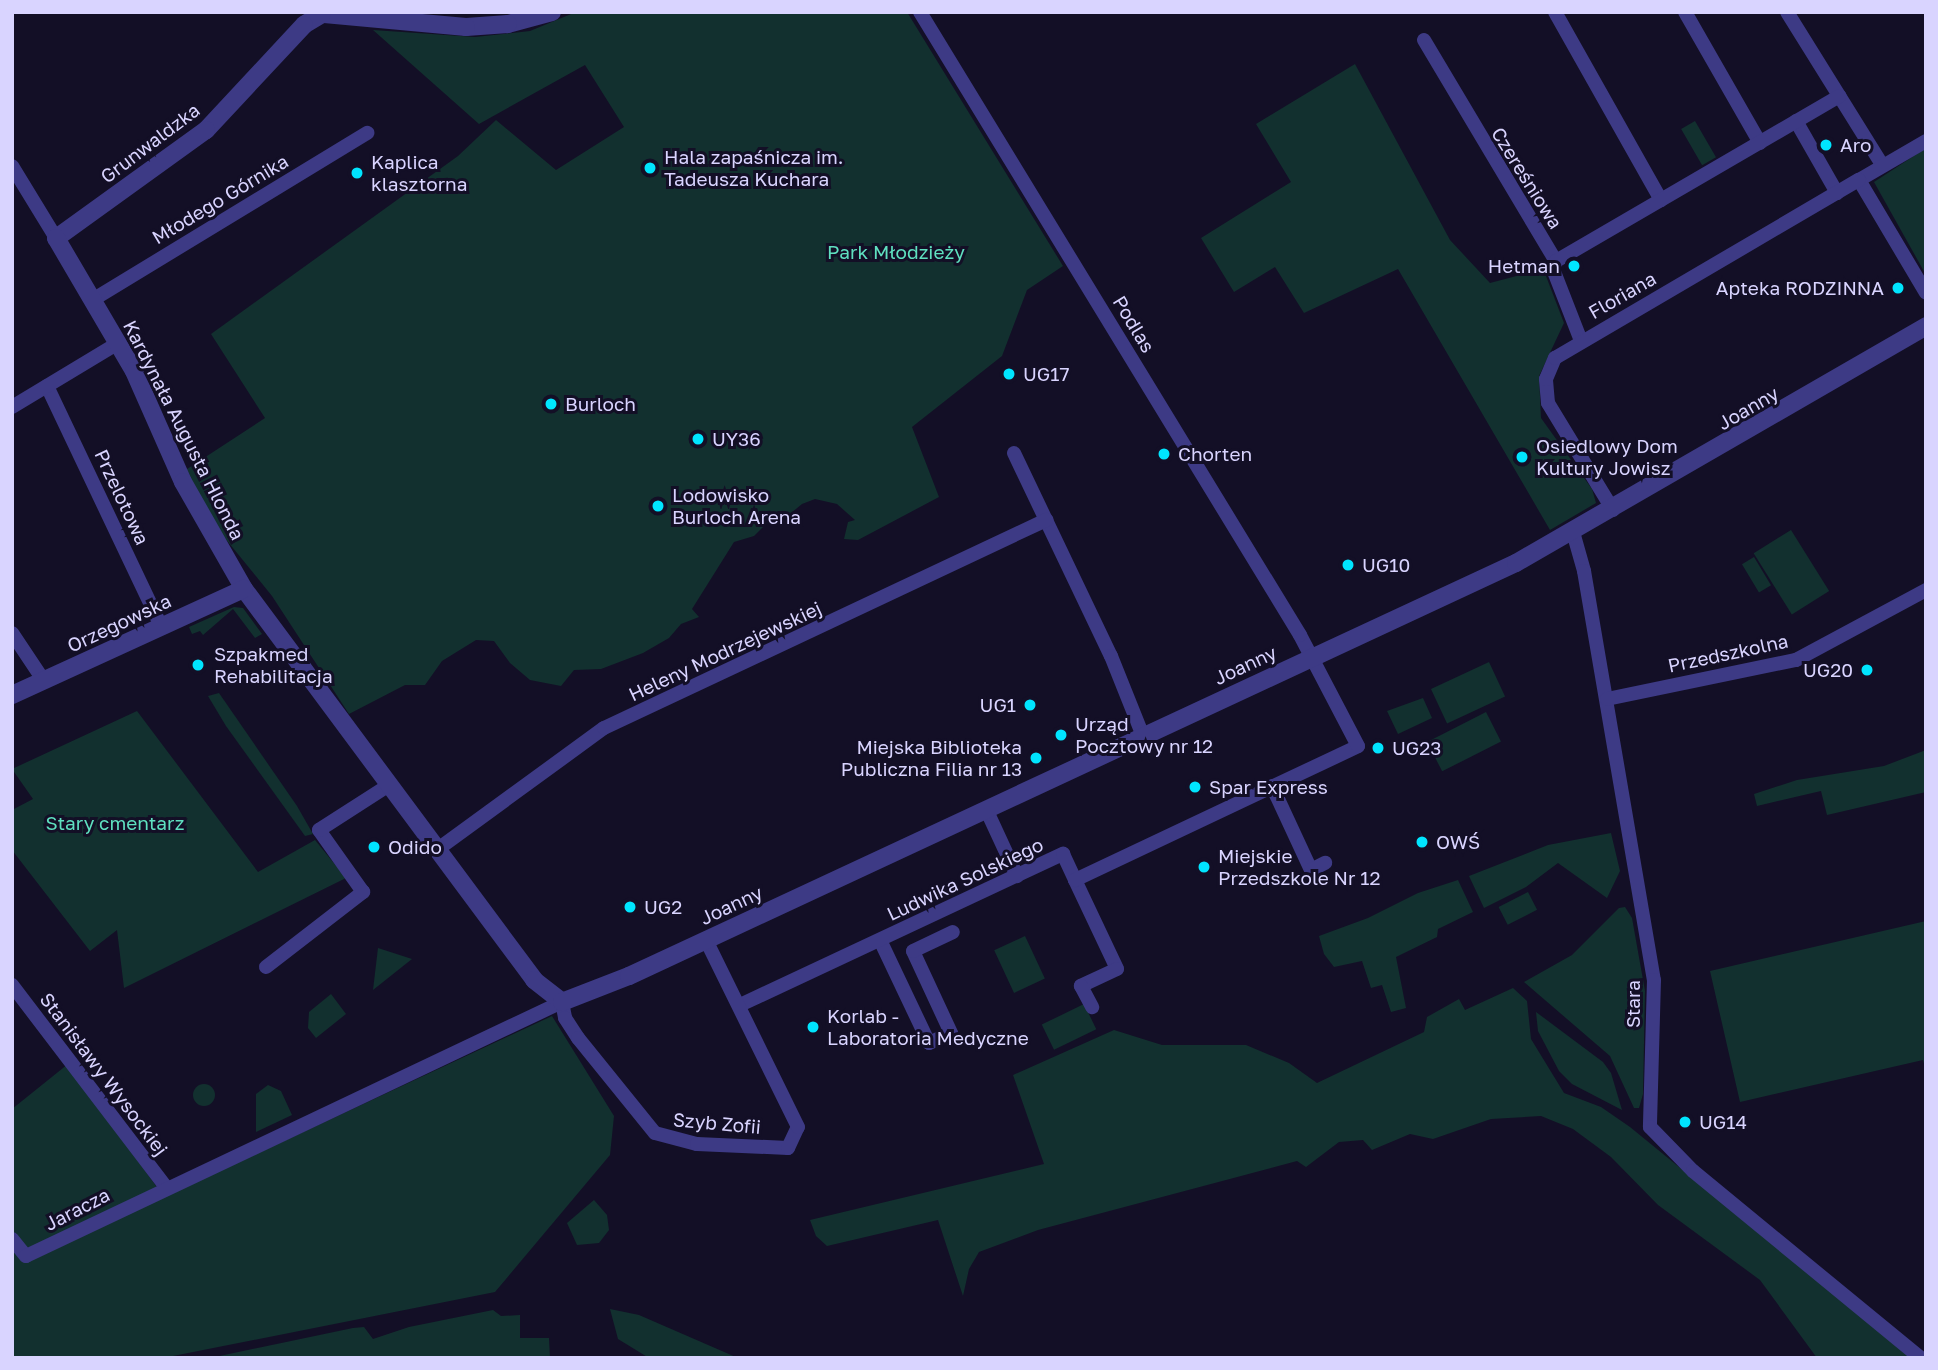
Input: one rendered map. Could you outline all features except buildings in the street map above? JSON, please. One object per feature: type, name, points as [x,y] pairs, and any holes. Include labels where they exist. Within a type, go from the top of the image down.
[{"type":"street","points":[[320,14],[387,23],[466,27],[508,24],[552,12]]},
{"type":"street","name":"Podlas","points":[[920,12],[1312,657]]},
{"type":"street","points":[[1555,12],[1661,200]]},
{"type":"street","points":[[1685,12],[1760,143]]},
{"type":"street","points":[[1787,12],[1883,166]]},
{"type":"street","name":"Grunwaldzka","points":[[55,238],[206,130],[320,14]]},
{"type":"street","name":"Czereśniowa","points":[[1424,40],[1556,261],[1553,269],[1581,341]]},
{"type":"street","points":[[1556,261],[1839,96]]},
{"type":"street","points":[[1796,121],[1837,193]]},
{"type":"street","name":"Młodego Górnika","points":[[93,299],[367,133]]},
{"type":"street","name":"Floriana","points":[[1613,510],[1548,403],[1548,369],[1555,358],[1926,141]]},
{"type":"street","name":"Kardynała Augusta Hlonda","points":[[12,166],[118,343],[183,482],[244,589],[534,980],[562,1002]]},
{"type":"street","points":[[1859,180],[1926,293]]},
{"type":"street","name":"Joanny","points":[[562,1002],[601,989],[1573,532],[1926,326]]},
{"type":"street","points":[[12,407],[118,343]]},
{"type":"street","name":"Przelotowa","points":[[47,386],[161,626]]},
{"type":"street","points":[[1014,453],[1047,520],[1143,736]]},
{"type":"street","name":"Heleny Modrzejewskiej","points":[[438,849],[604,728],[1047,520]]},
{"type":"street","name":"Stara","points":[[1573,532],[1607,699],[1654,980],[1650,1127],[1693,1171],[1921,1358]]},
{"type":"street","name":"Orzegowska","points":[[12,695],[244,589]]},
{"type":"street","name":"Przedszkolna","points":[[1607,699],[1796,660],[1926,590]]},
{"type":"street","points":[[12,633],[44,681]]},
{"type":"street","points":[[1092,1007],[1081,986],[1117,969],[1075,880],[1357,746],[1312,657]]},
{"type":"street","points":[[266,967],[362,892],[319,830],[388,785]]},
{"type":"street","points":[[1272,786],[1311,870],[1325,863]]},
{"type":"street","points":[[986,808],[1017,876]]},
{"type":"street","name":"Ludwika Solskiego","points":[[740,1005],[1063,854],[1075,880]]},
{"type":"street","points":[[880,940],[929,1043],[951,1033],[913,951],[953,932]]},
{"type":"street","points":[[706,940],[740,1005]]},
{"type":"street","name":"Stanisławy Wysockiej","points":[[12,985],[166,1186]]},
{"type":"street","points":[[166,1186],[562,1002]]},
{"type":"street","name":"Szyb Zofii","points":[[562,1002],[565,1018],[578,1038],[655,1133],[697,1144],[783,1150],[794,1143],[798,1127],[740,1005]]},
{"type":"street","name":"Jaracza","points":[[12,1239],[26,1256],[166,1186]]},
{"type":"green space","name":"Park Młodzieży","points":[[576,12],[907,12],[1063,266],[1027,290],[1002,356],[912,427],[939,497],[858,540],[844,539],[848,522],[855,520],[837,504],[815,499],[802,504],[785,518],[770,520],[754,536],[734,542],[692,609],[699,617],[681,624],[669,638],[643,653],[601,669],[574,670],[561,686],[530,680],[510,663],[494,641],[476,640],[442,661],[425,685],[405,685],[349,714],[272,596],[211,521],[184,471],[265,418],[211,334],[458,156],[496,120],[556,170],[624,127],[585,65],[479,124],[373,30],[475,37],[530,31]]},
{"type":"green space","points":[[1355,64],[1450,240],[1490,283],[1536,271],[1546,276],[1564,323],[1539,376],[1541,418],[1592,489],[1596,503],[1550,530],[1398,269],[1304,313],[1275,267],[1234,292],[1201,238],[1291,182],[1256,124]]},
{"type":"green space","points":[[1695,121],[1716,157],[1702,165],[1681,129]]},
{"type":"green space","points":[[1926,148],[1926,275],[1874,182]]},
{"type":"green space","points":[[1791,530],[1829,591],[1792,614],[1754,553]]},
{"type":"green space","points":[[1754,557],[1771,585],[1759,592],[1742,564]]},
{"type":"green space","points":[[234,607],[243,608],[262,634],[255,638],[233,609],[203,635],[200,631],[192,634],[189,627]]},
{"type":"green space","points":[[1489,662],[1505,696],[1447,723],[1431,689]]},
{"type":"green space","points":[[219,693],[297,806],[313,834],[305,836],[226,726],[208,696]]},
{"type":"green space","points":[[1423,698],[1432,718],[1398,734],[1387,711]]},
{"type":"green space","name":"Stary cmentarz","points":[[137,711],[258,872],[315,840],[346,878],[124,988],[117,930],[90,951],[12,850],[12,810],[33,799],[12,769]]},
{"type":"green space","points":[[1486,712],[1501,741],[1442,771],[1427,742]]},
{"type":"green space","points":[[1926,750],[1926,792],[1827,815],[1821,791],[1757,806],[1754,794],[1797,780],[1884,766]]},
{"type":"green space","points":[[1611,833],[1620,871],[1607,898],[1558,863],[1526,887],[1484,908],[1469,876],[1548,845]]},
{"type":"green space","points":[[1458,880],[1473,912],[1438,929],[1437,937],[1396,957],[1406,1008],[1391,1012],[1382,985],[1371,988],[1362,961],[1334,967],[1324,954],[1319,936],[1368,918],[1418,893]]},
{"type":"green space","points":[[1528,892],[1537,910],[1508,925],[1499,907]]},
{"type":"green space","points":[[1625,907],[1632,918],[1645,991],[1643,1094],[1639,1108],[1634,1108],[1610,1056],[1524,982],[1572,955],[1619,908]]},
{"type":"green space","points":[[1926,921],[1926,1071],[1923,1060],[1740,1102],[1710,971]]},
{"type":"green space","points":[[1025,936],[1045,979],[1014,993],[994,950]]},
{"type":"green space","points":[[378,948],[412,959],[373,990]]},
{"type":"green space","points":[[1513,988],[1527,1001],[1531,1039],[1564,1093],[1601,1107],[1630,1127],[1913,1358],[1817,1358],[1760,1280],[1658,1205],[1611,1157],[1573,1129],[1541,1116],[1491,1119],[1433,1139],[1410,1134],[1372,1150],[1363,1140],[1339,1142],[1306,1167],[1297,1161],[1038,1230],[979,1252],[969,1269],[963,1296],[938,1220],[827,1246],[816,1236],[810,1220],[1044,1164],[1013,1075],[1114,1030],[1162,1045],[1246,1045],[1289,1063],[1317,1083],[1424,1032],[1427,1017],[1459,999],[1465,1010]]},
{"type":"green space","points":[[331,994],[346,1014],[316,1038],[308,1028],[309,1012]]},
{"type":"green space","points":[[1084,1004],[1096,1029],[1054,1050],[1042,1025]]},
{"type":"green space","points":[[1536,1012],[1603,1062],[1611,1073],[1622,1110],[1572,1084],[1559,1071],[1538,1031]]},
{"type":"green space","points":[[552,1016],[614,1116],[610,1155],[495,1292],[163,1358],[12,1358],[12,1109],[68,1064],[164,1197]]},
{"type":"green space","points":[[204,1084],[212,1087],[215,1095],[212,1103],[204,1106],[196,1103],[193,1095],[196,1087]]},
{"type":"green space","points":[[268,1085],[281,1091],[292,1115],[256,1132],[256,1094]]},
{"type":"green space","points":[[594,1200],[607,1215],[609,1230],[599,1243],[577,1245],[567,1223]]},
{"type":"green space","points":[[610,1309],[639,1315],[738,1358],[649,1358],[618,1339]]},
{"type":"green space","points":[[493,1310],[501,1316],[520,1315],[520,1338],[549,1338],[550,1358],[210,1358],[353,1328],[364,1327],[373,1339],[409,1327]]},
{"type":"place","name":"Aro","points":[[1826,145]]},
{"type":"place","name":"Hala zapaśnicza im. Tadeusza Kuchara","points":[[650,168]]},
{"type":"place","name":"Kaplica klasztorna","points":[[357,173]]},
{"type":"place","name":"Hetman","points":[[1574,266]]},
{"type":"place","name":"Apteka RODZINNA","points":[[1898,288]]},
{"type":"place","name":"UG17","points":[[1009,374]]},
{"type":"place","name":"Burloch","points":[[551,404]]},
{"type":"place","name":"UY36","points":[[698,439]]},
{"type":"place","name":"Chorten","points":[[1164,454]]},
{"type":"place","name":"Osiedlowy Dom Kultury Jowisz","points":[[1522,457]]},
{"type":"place","name":"Lodowisko Burloch Arena","points":[[658,506]]},
{"type":"place","name":"UG10","points":[[1348,565]]},
{"type":"place","name":"Szpakmed Rehabilitacja","points":[[198,665]]},
{"type":"place","name":"UG20","points":[[1867,670]]},
{"type":"place","name":"UG1","points":[[1030,705]]},
{"type":"place","name":"Urząd Pocztowy nr 12","points":[[1061,735]]},
{"type":"place","name":"UG23","points":[[1378,748]]},
{"type":"place","name":"Miejska Biblioteka Publiczna Filia nr 13","points":[[1036,758]]},
{"type":"place","name":"Spar Express","points":[[1195,787]]},
{"type":"place","name":"OWŚ","points":[[1422,842]]},
{"type":"place","name":"Odido","points":[[374,847]]},
{"type":"place","name":"Miejskie Przedszkole Nr 12","points":[[1204,867]]},
{"type":"place","name":"UG2","points":[[630,907]]},
{"type":"place","name":"Korlab - Laboratoria Medyczne","points":[[813,1027]]},
{"type":"place","name":"UG14","points":[[1685,1122]]}]
